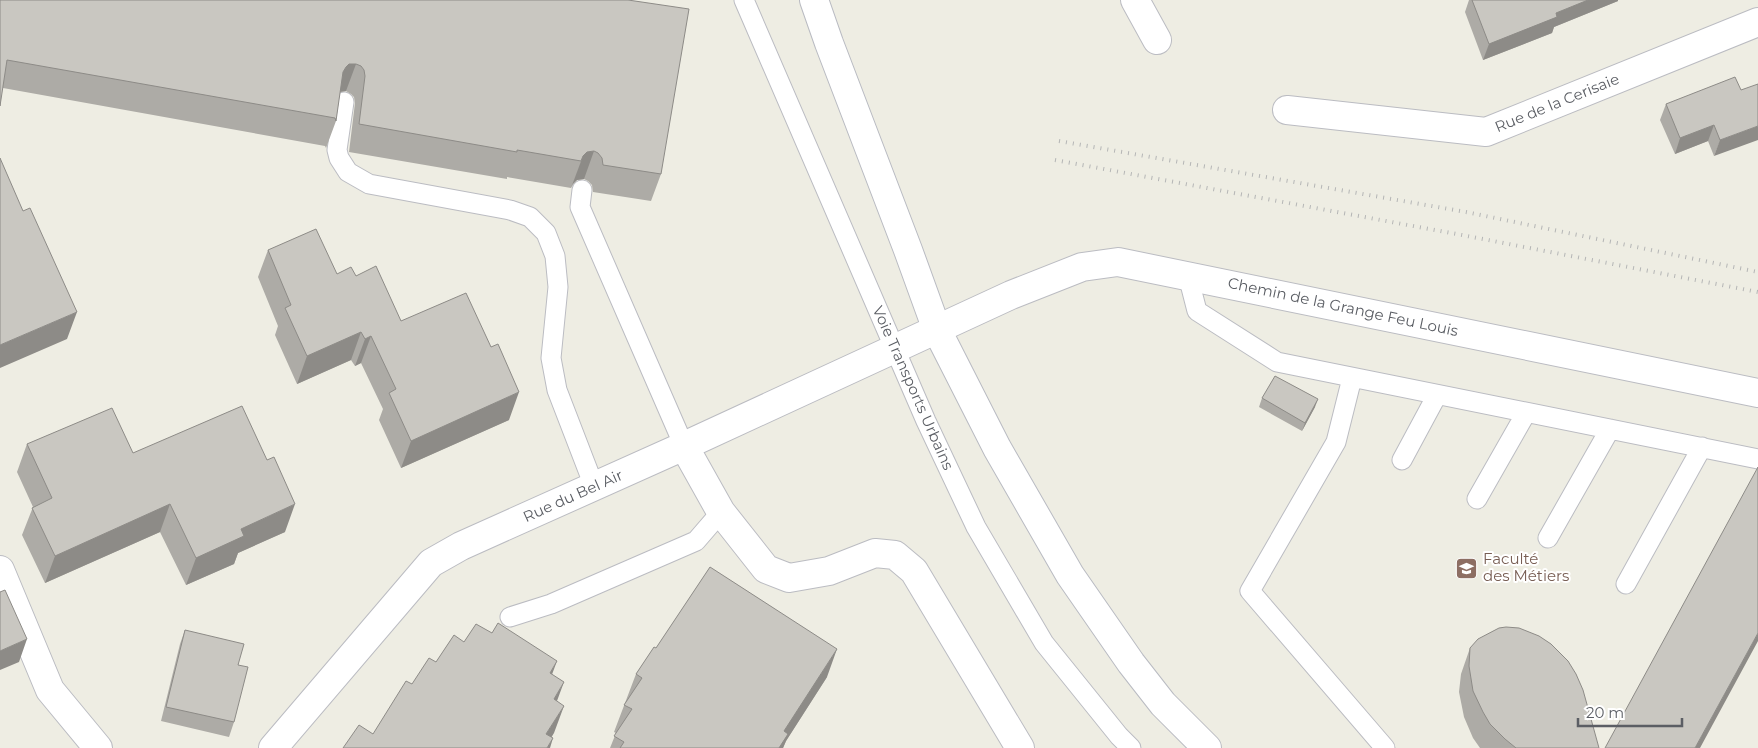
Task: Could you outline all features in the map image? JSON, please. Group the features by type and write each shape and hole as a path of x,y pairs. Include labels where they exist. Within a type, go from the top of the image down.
{"street":[{"path":"814,0 937,330 997,448 1070,575 1130,663 1163,704 1207,748"},
{"path":"1135,0 1157,40"},
{"name":"Rue de la Cerisaie","path":"1287,110 1486,132 1758,22"},
{"name":"Chemin de la Grange Feu Louis","path":"937,330 1011,295 1082,267 1118,262 1758,393"},
{"name":"Rue du Bel Air","path":"273,748 431,563 461,546 937,330"},
{"path":"684,446 721,512 766,569 788,578 829,571 875,553 895,555 914,571 1019,748"},
{"path":"0,570 50,690 98,748"}],"lane":[{"name":"Voie Transports Urbains","path":"744,0 926,421 976,527 1044,643 1119,736 1131,748"},
{"path":"344,102 337,150 339,158 348,172 369,184 510,210 530,217 546,233 555,256 558,287 551,358 557,390 594,486"},
{"path":"582,190 580,207 684,446"},
{"path":"1188,276 1197,311 1277,362 1758,459"},
{"path":"1352,378 1336,442 1250,591 1385,748"},
{"path":"1402,460 1437,394"},
{"path":"1477,499 1526,413"},
{"path":"1548,538 1610,429"},
{"path":"1626,584 1702,448"},
{"path":"510,617 551,604 696,541 721,512"}],"building":[{"path":"0,0 628,0 689,9 661,174 603,165 602,158 594,151 587,152 581,161 517,150 517,152 359,124 365,76 361,66 356,64 349,64 343,72 336,121 335,118 7,60 0,106"},
{"path":"1472,0 1588,0 1556,13 1557,17 1489,44"},
{"path":"1735,77 1741,90 1758,84 1758,126 1720,140 1714,125 1680,138 1666,104"},
{"path":"0,158 23,211 30,208 77,312 0,345"},
{"path":"316,229 337,274 351,267 356,276 376,266 401,321 466,293 491,347 498,344 519,392 411,441 389,393 396,389 371,336 365,339 361,332 307,356 285,308 291,305 268,250"},
{"path":"1275,376 1318,399 1305,423 1262,398"},
{"path":"242,406 267,460 274,457 295,504 241,529 244,536 196,558 170,504 55,556 32,508 52,498 27,444 112,408 133,453"},
{"path":"1758,467 1758,633 1695,748 1605,748"},
{"path":"710,567 837,649 784,731 788,734 779,748 620,748 624,742 614,736 632,709 624,705 642,678 636,674 654,647 656,648"},
{"path":"5,590 27,639 0,651 0,592"},
{"path":"498,623 557,661 550,673 564,682 554,699 564,706 546,734 553,738 547,748 343,748 359,725 373,734 406,681 412,684 429,658 436,662 454,635 464,642 476,624 492,633"},
{"path":"1499,628 1519,628 1539,636 1551,644 1568,661 1583,690 1599,748 1516,748 1490,724 1473,691 1469,666 1470,648 1478,639"},
{"path":"185,630 244,644 238,665 248,667 234,722 166,707"}],"railway":[{"path":"1059,141 1466,212 1758,272"},
{"path":"1055,160 1758,292"}],"place":[{"name":"Faculté des Métiers","path":"1467,568"}]}
